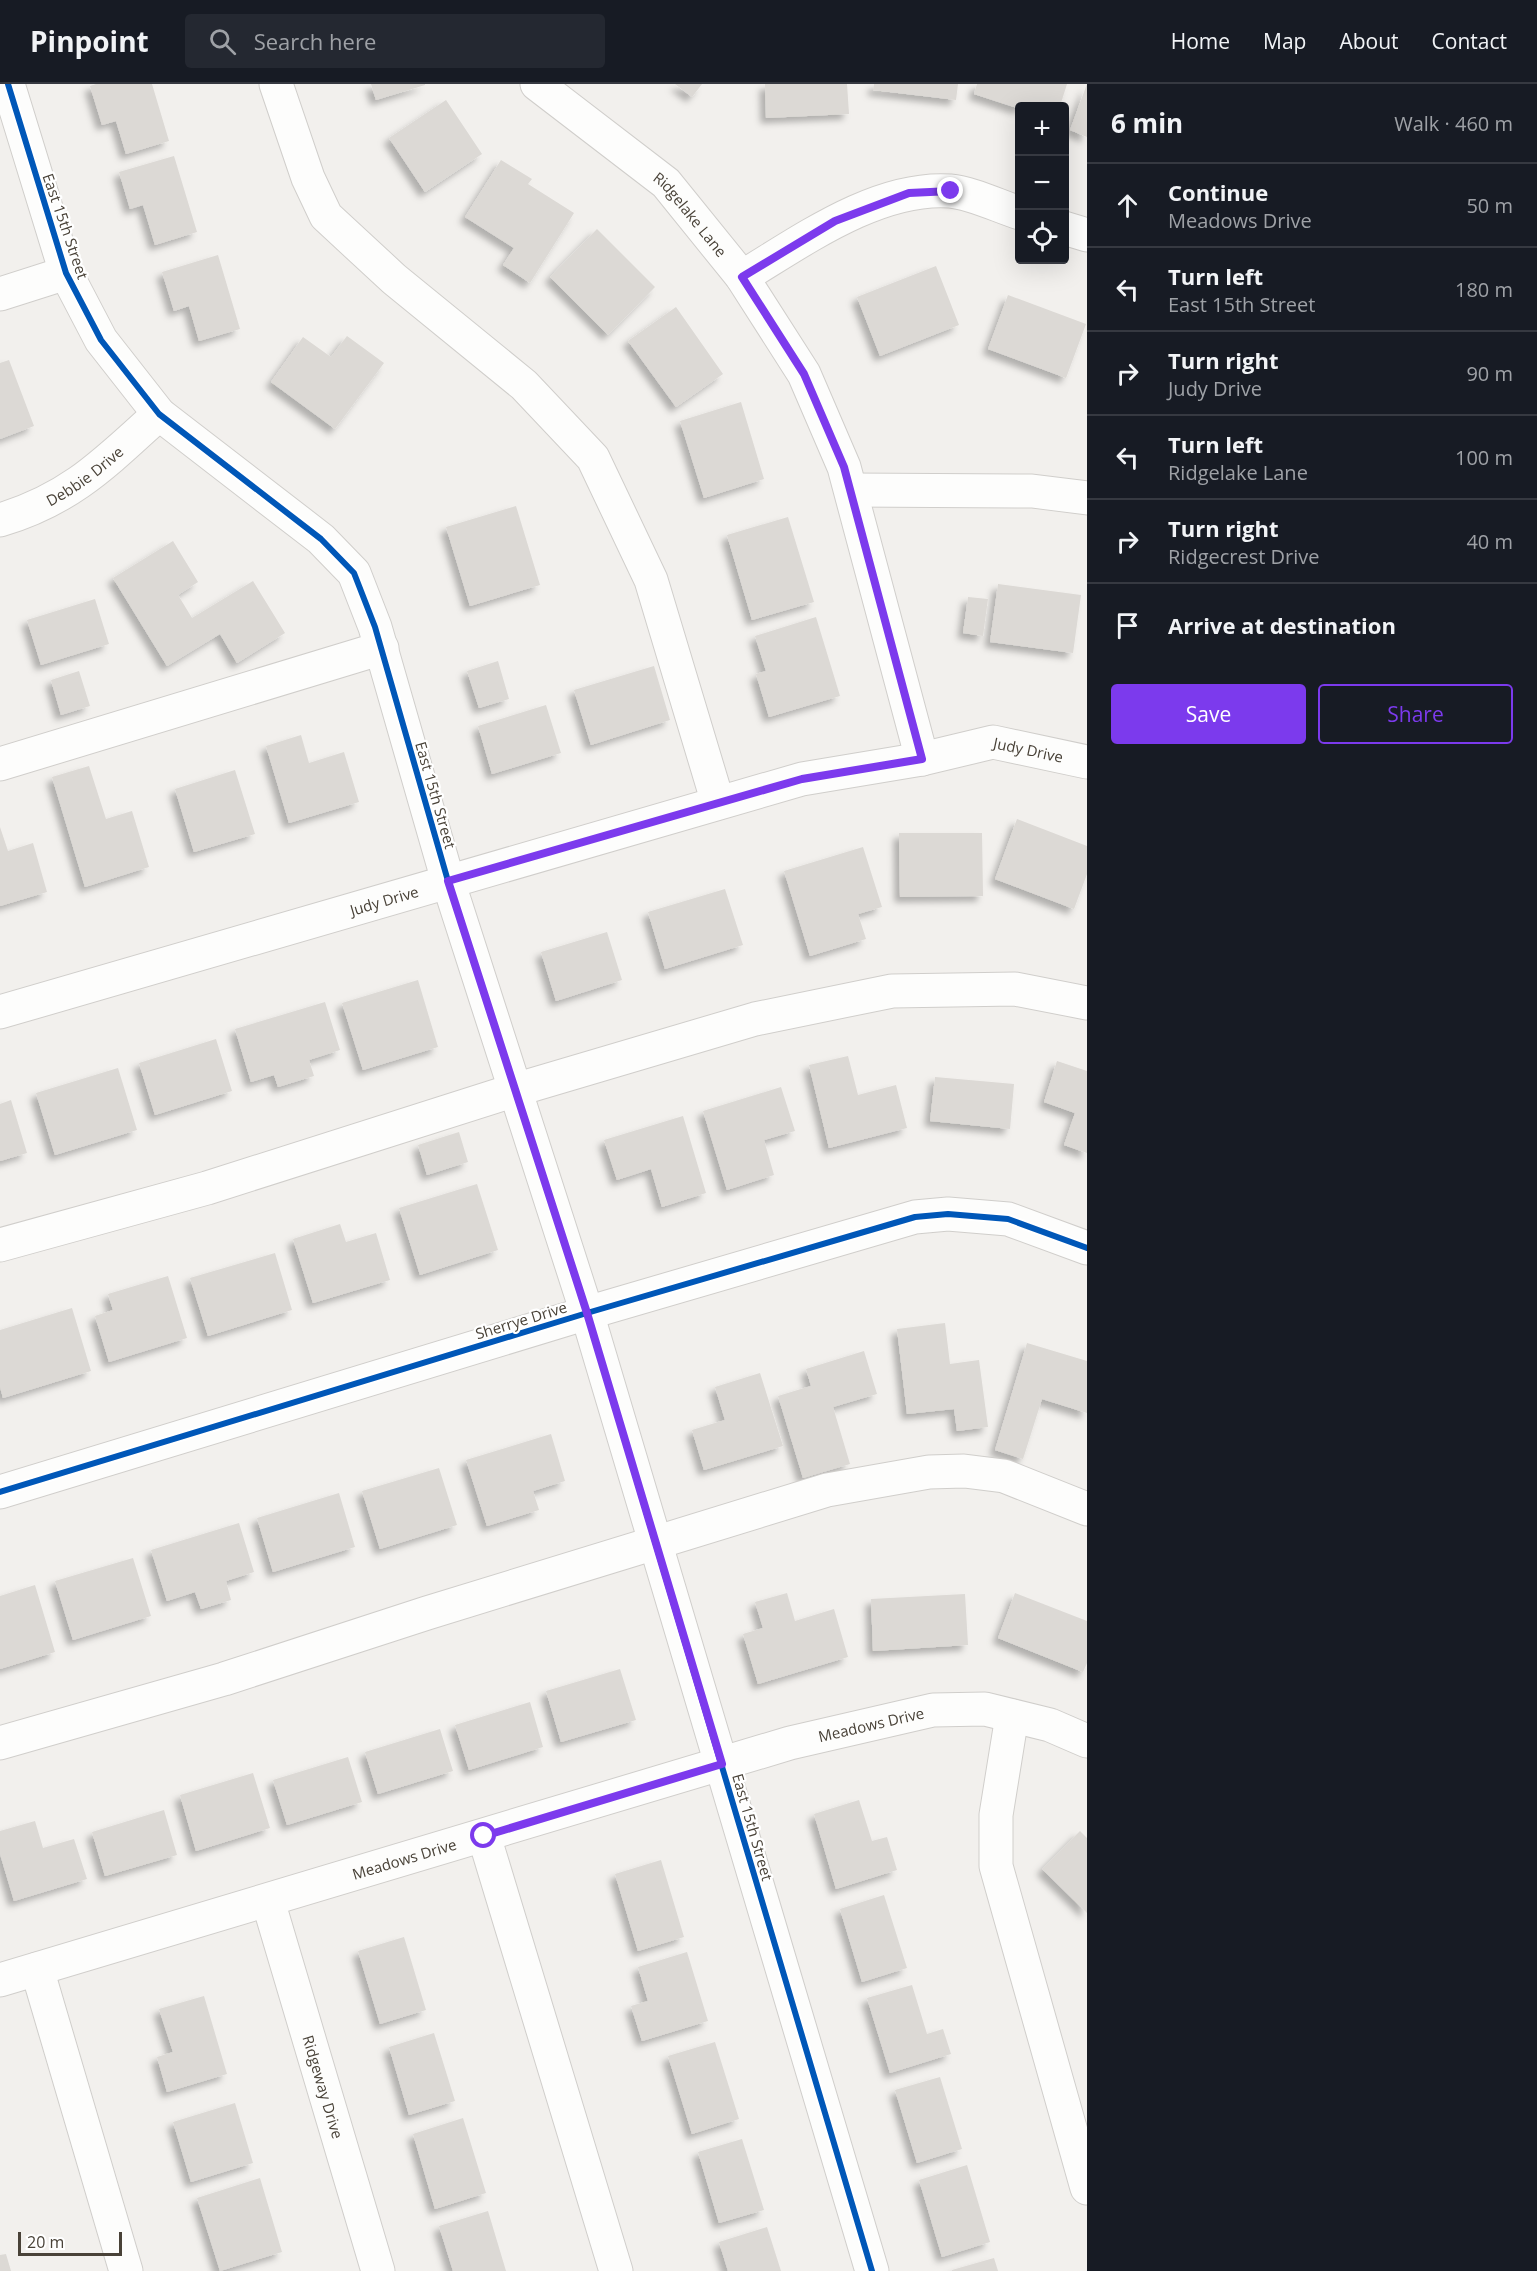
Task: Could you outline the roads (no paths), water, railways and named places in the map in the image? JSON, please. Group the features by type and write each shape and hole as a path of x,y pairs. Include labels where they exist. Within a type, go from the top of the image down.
{"street":[{"name":"East 15th Street","path":"8,84 66,273 101,340 159,414 321,539 354,573 382,648 448,881 587,1313 872,2271"},
{"path":"276,84 308,178 326,216 394,279 524,385 593,458 651,580 718,803"},
{"name":"Ridgelake Lane","path":"537,84 666,183 742,277 804,374 844,467 922,759"},
{"path":"742,277 835,221 909,193 951,191 1015,211"},
{"path":"1069,229 1087,235"},
{"path":"0,294 66,273"},
{"name":"Debbie Drive","path":"0,520 33,510 86,480 159,414"},
{"path":"851,490 1032,491 1087,498"},
{"path":"0,764 382,648"},
{"name":"Judy Drive","path":"0,1012 802,779 922,759 993,742 1087,762"},
{"path":"0,1245 207,1188 515,1090 755,1019 892,991 1015,989 1087,1003"},
{"name":"Sherrye Drive","path":"0,1492 587,1313 915,1217 948,1214 1008,1219 1087,1248"},
{"path":"0,1743 224,1679 427,1613 655,1545 827,1490 929,1472 964,1471 1004,1476 1087,1509"},
{"name":"Meadows Drive","path":"0,1980 790,1743 933,1710 985,1709 1050,1725 1087,1741"},
{"path":"1012,1716 996,1815 996,1866 1087,2188"},
{"path":"484,1836 616,2271"},
{"name":"Ridgeway Drive","path":"268,1901 378,2271"},
{"path":"37,1969 126,2271"}]}
